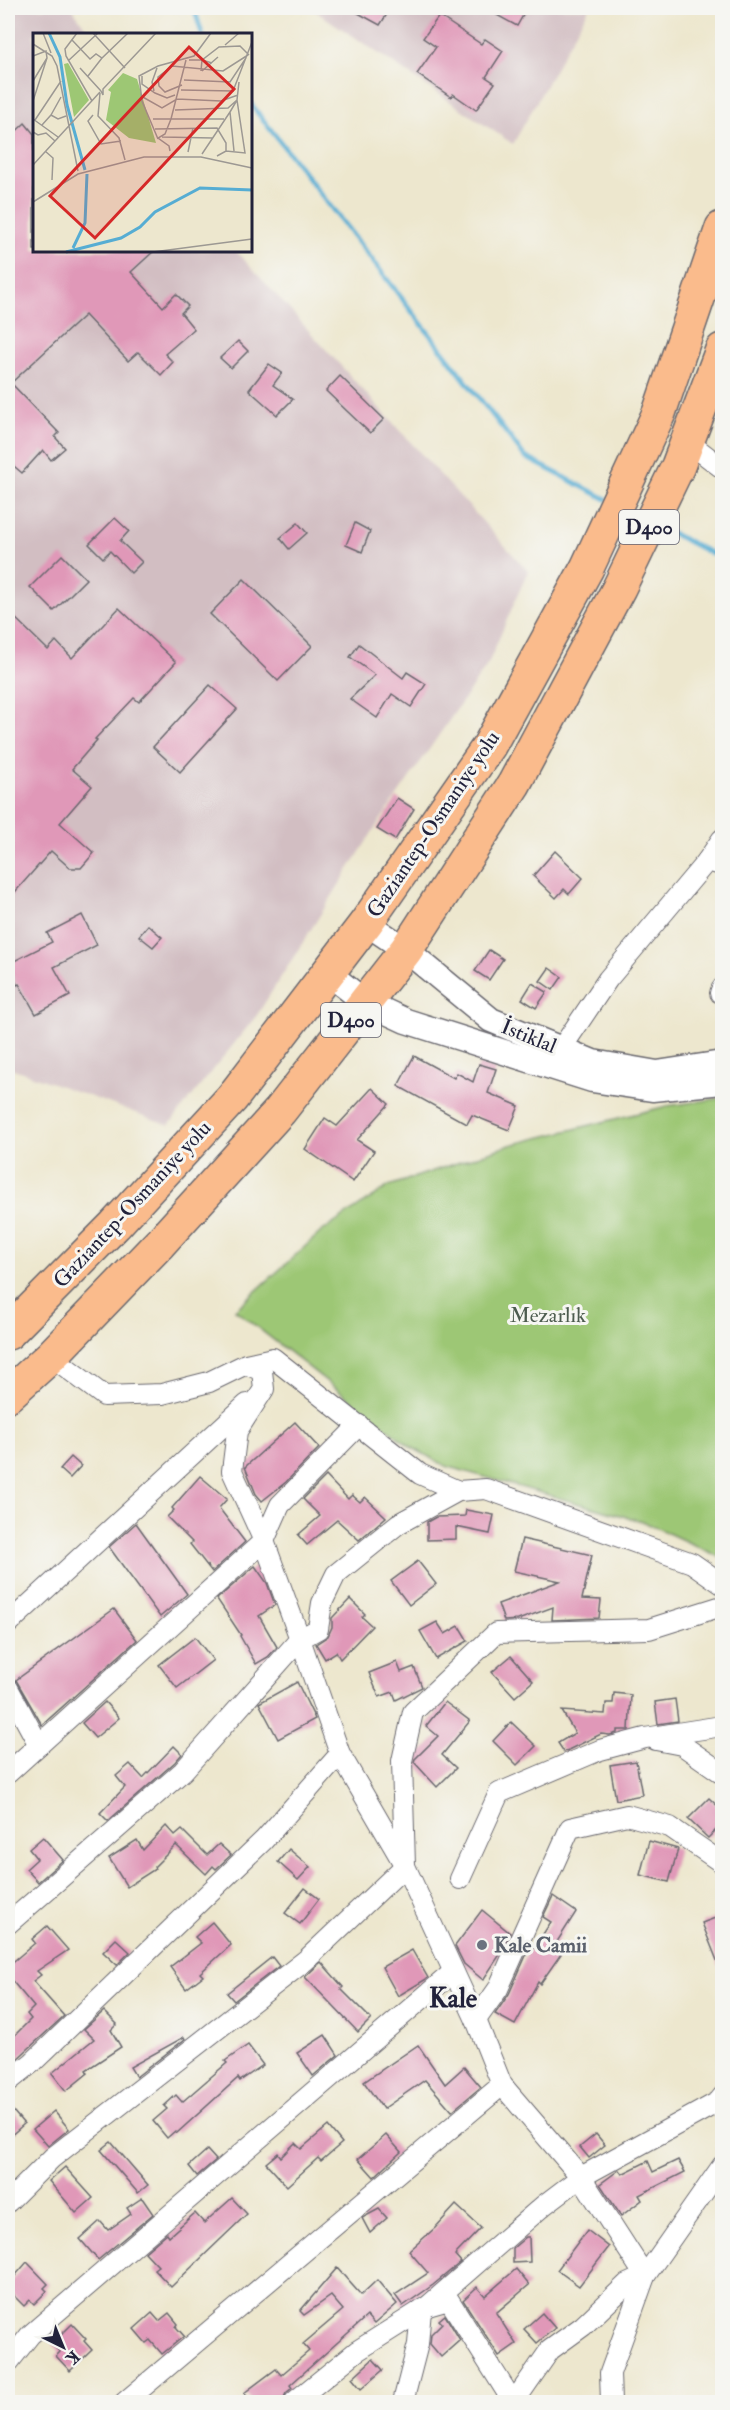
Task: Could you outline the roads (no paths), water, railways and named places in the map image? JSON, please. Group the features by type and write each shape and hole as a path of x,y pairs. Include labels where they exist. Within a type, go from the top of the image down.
{"highway":[{"name":"Gaziantep-Osmaniye yolu","path":"8,1333 115,1226 232,1098 366,923 489,746 587,568 659,413 723,228"},
{"name":"Gaziantep-Osmaniye yolu","path":"8,1395 51,1356 160,1243 280,1112 406,950 514,784 619,588 683,454 723,350"}],"street":[{"path":"683,454 723,468"},
{"path":"561,1049 608,979 715,863 723,839"},
{"name":"İstiklal","path":"366,923 406,950 491,1020 593,1062 657,1073 723,1063"},
{"path":"328,973 365,1002 406,1021 592,1080 652,1089 723,1082"},
{"path":"51,1356 104,1396 162,1394 209,1382 246,1364 273,1358 420,1474 458,1491"},
{"path":"246,1364 262,1371 264,1389 237,1431 232,1471 264,1540 340,1754 405,1866 476,2020 502,2085 581,2177 645,2276"},
{"path":"8,1624 264,1389"},
{"path":"8,1773 264,1540 280,1505 359,1425"},
{"path":"8,1923 183,1770 300,1638 318,1629 322,1603 336,1574 398,1524 458,1491 486,1489 692,1563 723,1584"},
{"path":"8,2202 52,2158 306,1960 405,1866 402,1761 413,1712 496,1633 649,1629 723,1606"},
{"path":"8,1688 39,1745"},
{"path":"460,1879 499,1793 600,1750 645,1738 723,1726"},
{"path":"645,1738 681,1745 723,1773"},
{"path":"8,2082 33,2062 264,1840 340,1754"},
{"path":"476,2020 498,1989 570,1828 627,1815 670,1827 723,1863"},
{"path":"8,2363 30,2336 453,1972"},
{"path":"124,2403 502,2085"},
{"path":"294,2403 357,2351 424,2308 544,2205 581,2177 718,2102 723,2097"},
{"path":"611,2403 610,2373 645,2276 723,2166"},
{"path":"424,2308 448,2300 513,2403 550,2350 583,2326 627,2284 645,2276"},
{"path":"403,2403 418,2344 424,2308"}],"waterway":[{"path":"194,8 202,33"},
{"path":"252,106 525,457 606,499"},
{"path":"660,527 722,559"}],"place":[{"name":"Kale Camii","path":"482,1945"}],"district":[{"name":"Kale","path":"453,1998"}],"park label":[{"name":"Mezarlık","path":"548,1315"}]}
